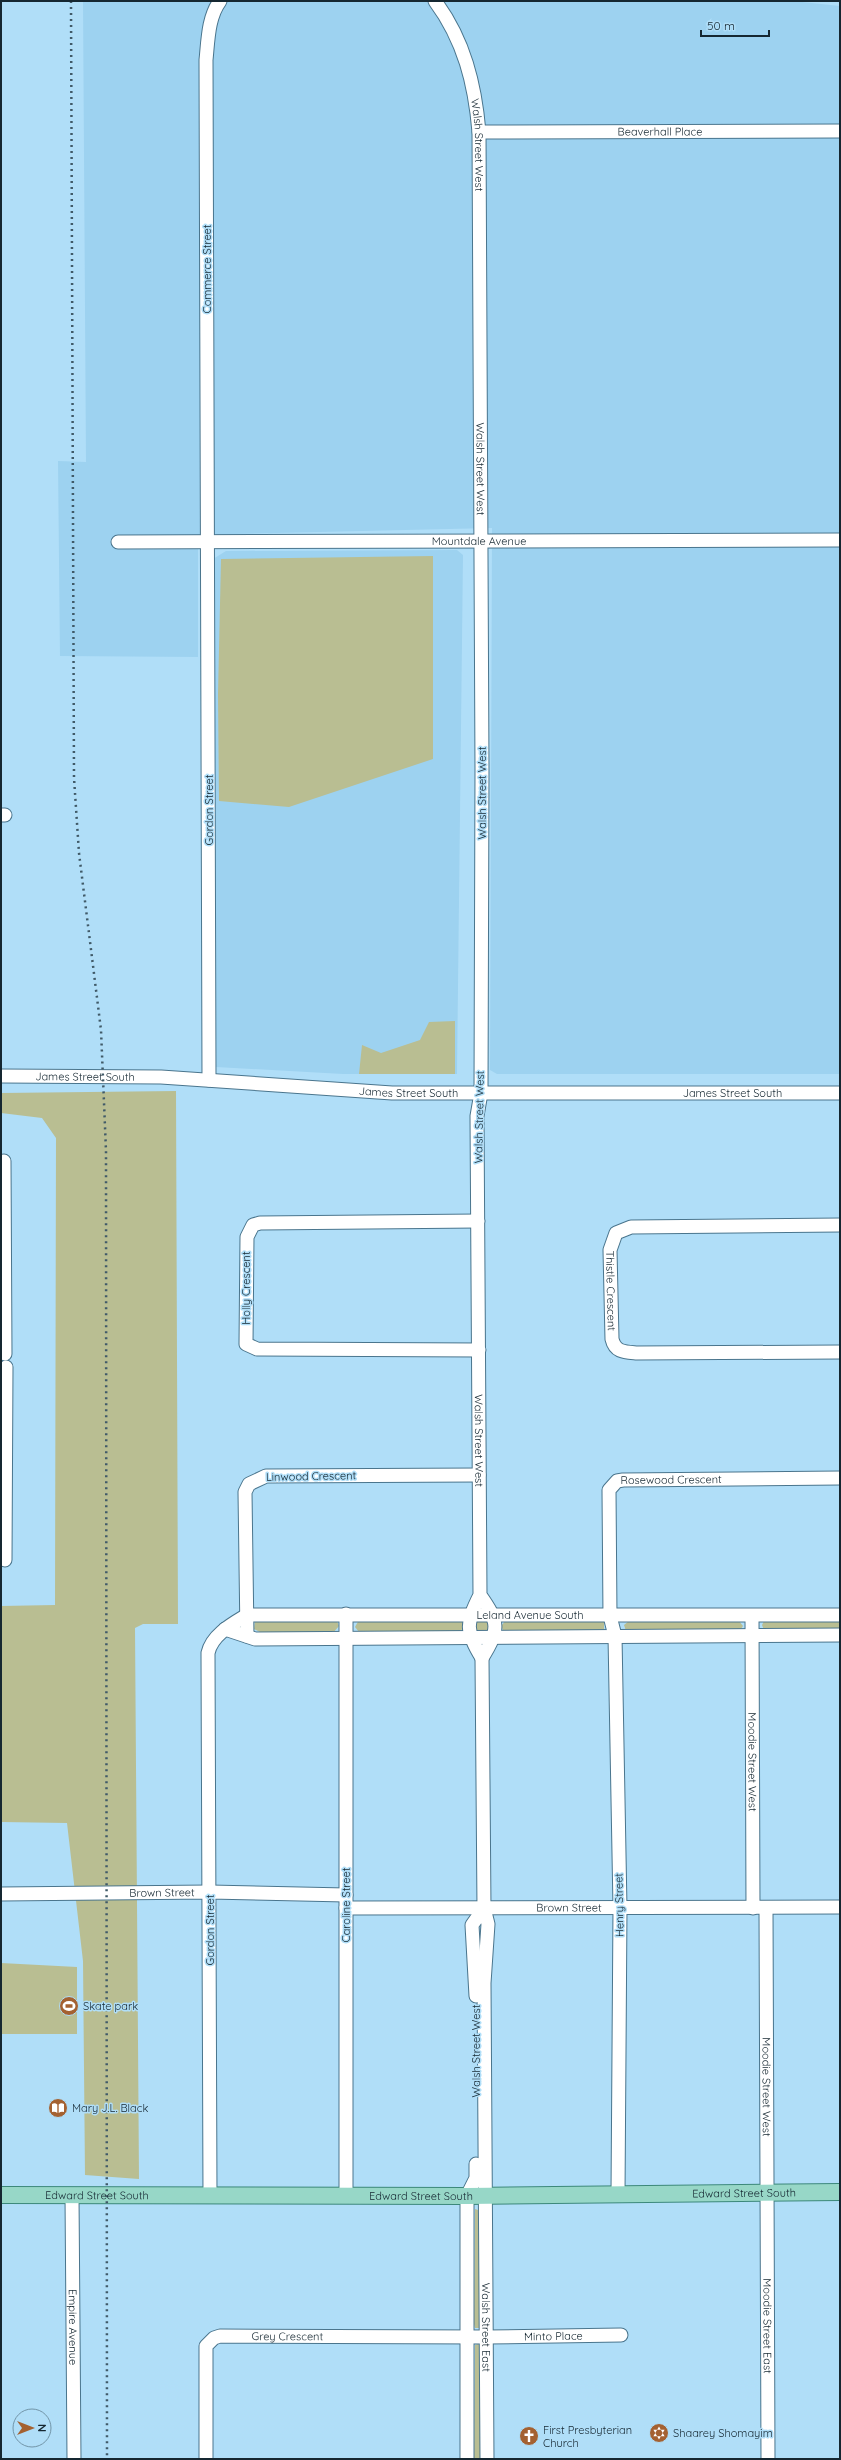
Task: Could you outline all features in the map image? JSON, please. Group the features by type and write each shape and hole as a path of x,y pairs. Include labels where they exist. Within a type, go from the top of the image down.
{"main road":[{"name":"Edward Street South","path":"1,2195 484,2196 840,2192"}],"street":[{"name":"Commerce Street","path":"209,540 206,60 209,30 216,6 220,1"},
{"name":"Walsh Street West","path":"435,1 461,44 472,76 480,132 482,540 480,1093 477,1116 480,1595 470,1615 470,1638"},
{"name":"Beaverhall Place","path":"480,132 840,131"},
{"name":"Mountdale Avenue","path":"118,542 209,540 840,540"},
{"name":"Gordon Street","path":"209,540 209,1080"},
{"name":"James Street South","path":"1,1076 104,1076 209,1080 348,1091 480,1093 840,1093"},
{"path":"4,1161 3,1265 6,1361 3,1458 5,1560"},
{"name":"Holly Crescent","path":"478,1221 260,1223 253,1225 247,1237 246,1344 257,1349 479,1350"},
{"name":"Thistle Crescent","path":"840,1226 631,1227 616,1233 610,1250 612,1339 614,1347 619,1351 840,1352"},
{"name":"Linwood Crescent","path":"247,1636 245,1492 249,1484 257,1478 266,1476 479,1475"},
{"name":"Rosewood Crescent","path":"610,1616 609,1490 616,1482 623,1480 840,1478"},
{"path":"470,1638 482,1658 494,1638 494,1615 480,1595"},
{"name":"Caroline Street","path":"346,1614 346,2195"},
{"path":"225,1629 247,1615"},
{"name":"Leland Avenue South","path":"247,1615 840,1615"},
{"name":"Henry Street","path":"610,1616 615,1636 620,1908 618,2195"},
{"name":"Moodie Street West","path":"752,1616 767,2193"},
{"name":"Gordon Street","path":"210,2195 208,1666 209,1647 225,1629"},
{"name":"Leland Avenue South","path":"225,1629 255,1639 840,1636"},
{"name":"Walsh Street West","path":"482,1658 484,1908 488,1924 484,1983 484,2196"},
{"name":"Brown Street","path":"1,1894 210,1892 346,1895"},
{"name":"Brown Street","path":"346,1908 840,1907"},
{"name":"Walsh Street West","path":"467,2196 476,2178 476,1982 472,1925 484,1908"},
{"name":"Moodie Street East","path":"767,2193 768,2459"},
{"name":"Empire Avenue","path":"72,2195 74,2459"},
{"name":"Walsh Street East","path":"467,2196 467,2459"},
{"name":"Walsh Street East","path":"484,2196 486,2210 486,2459"},
{"name":"Minto Place","path":"486,2337 621,2335"},
{"name":"Grey Crescent","path":"206,2459 205,2352 206,2346 214,2338 220,2336 486,2337"}],"shaded area":[{"path":"83,1 793,1 840,6 840,1074 497,1074 490,1070 492,528 194,535 194,546 198,546 198,657 60,656 58,461 86,462"},
{"path":"457,550 463,555 457,1074 343,1074 216,1067 214,1063 213,559 226,551"}],"green space":[{"path":"433,556 433,759 289,807 219,801 218,694 221,559"},
{"path":"455,1021 455,1074 359,1074 362,1045 381,1053 420,1040 429,1022"},
{"path":"176,1091 178,1624 143,1624 135,1628 139,2179 85,2175 83,1961 67,1823 1,1822 1,1606 55,1605 56,1138 42,1118 1,1113 1,1093"},
{"path":"489,1619 489,1632 479,1634 475,1630 476,1620"},
{"path":"359,1620 462,1621 464,1627 459,1633 359,1632 355,1627"},
{"path":"506,1620 600,1621 604,1622 604,1630 504,1632 501,1626"},
{"path":"840,1620 840,1630 764,1630 762,1625 764,1621"},
{"path":"255,1621 337,1621 339,1626 333,1633 260,1632 254,1629"},
{"path":"629,1621 739,1621 743,1626 741,1629 626,1631 624,1625"},
{"path":"1,1963 77,1967 77,2034 1,2034"},
{"path":"475,2209 481,2211 479,2328 475,2328 474,2324"},
{"path":"475,2345 480,2345 481,2459 474,2459"}],"railway":[{"path":"71,1 74,778 79,853 101,1030 106,1151 107,2459"}],"place":[{"name":"Skate park","path":"69,2006"},
{"name":"Mary J.L. Black","path":"58,2108"},
{"name":"Shaarey Shomayim","path":"659,2433"},
{"name":"First Presbyterian Church","path":"529,2436"}]}
